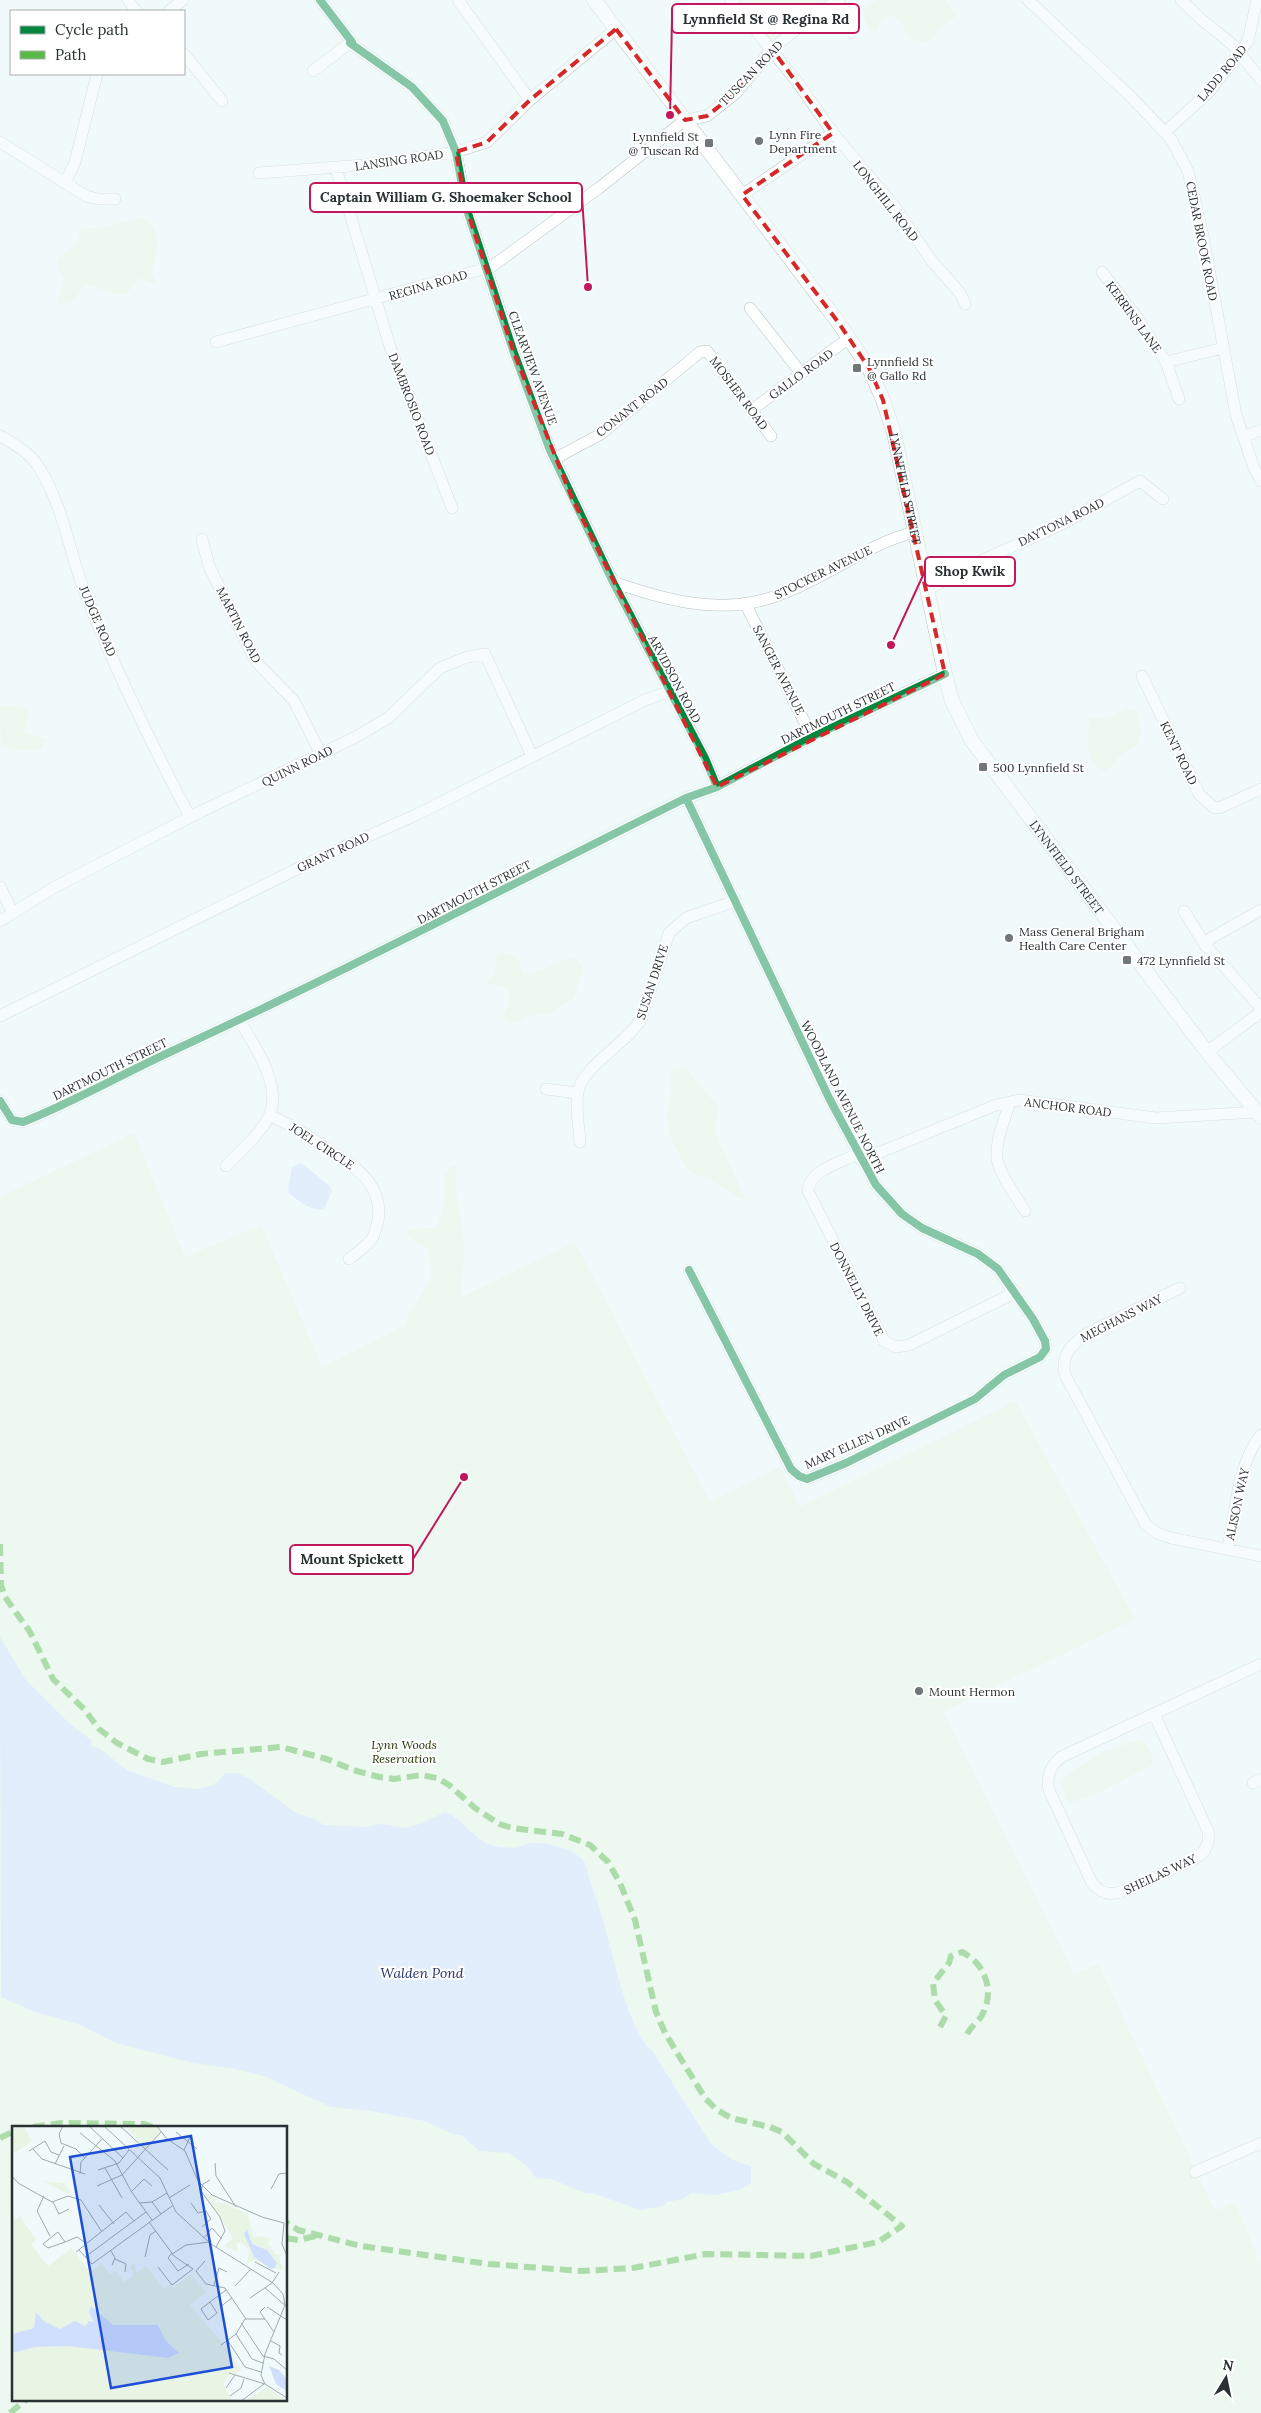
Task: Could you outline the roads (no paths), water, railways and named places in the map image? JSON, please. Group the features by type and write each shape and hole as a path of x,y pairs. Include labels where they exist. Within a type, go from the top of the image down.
{"main road":[{"name":"LYNNFIELD STREET","path":"594,0 849,338 869,368 883,400 894,433 944,674 952,701 972,741 1207,1052 1259,1114"}],"street":[{"path":"170,10 183,0"},
{"path":"313,71 352,42 320,0"},
{"path":"458,0 530,100"},
{"name":"LONGHILL ROAD","path":"731,0 772,49 833,133 895,207 931,260 960,293 964,304"},
{"name":"TUSCAN ROAD","path":"685,120 707,116 736,92 772,49 813,16 839,0"},
{"name":"CEDAR BROOK ROAD","path":"1028,0 1132,98 1165,132 1171,139 1188,171 1202,231 1236,415 1254,468 1261,481"},
{"path":"1181,0 1239,53 1261,80"},
{"name":"LADD ROAD","path":"1165,132 1209,92 1248,42 1257,0"},
{"name":"LANSING ROAD","path":"259,173 336,168 456,152 487,142 530,100 616,29"},
{"name":"CLEARVIEW AVENUE","path":"350,43 412,87 443,120 456,152 466,207 514,353 554,459 613,582"},
{"path":"185,55 222,101"},
{"path":"65,183 75,162 97,75"},
{"name":"REGINA ROAD","path":"216,342 487,268 523,245 685,120"},
{"path":"742,195 833,133"},
{"path":"0,142 90,197 115,199"},
{"name":"DAMBROSIO ROAD","path":"336,168 392,353 452,508"},
{"name":"KERRINS LANE","path":"1102,272 1136,316 1166,362 1179,399"},
{"path":"750,308 801,373"},
{"name":"GALLO ROAD","path":"753,409 849,338"},
{"path":"1166,362 1223,348"},
{"name":"CONANT ROAD","path":"554,459 601,434 700,352 707,351"},
{"name":"MOSHER ROAD","path":"707,351 753,409 771,436"},
{"path":"1243,436 1261,430"},
{"name":"JUDGE ROAD","path":"0,436 30,456 50,487 60,510 84,589 100,628 156,753 190,817"},
{"name":"DAYTONA ROAD","path":"927,590 974,564 1062,524 1140,481 1163,499"},
{"name":"STOCKER AVENUE","path":"613,582 661,598 708,605 745,603 770,598 814,579 881,544 915,531"},
{"name":"MARTIN ROAD","path":"202,539 209,566 252,654 259,665 294,701 321,754"},
{"name":"ARVIDSON ROAD","path":"613,582 668,692 704,758 717,787"},
{"name":"SANGER AVENUE","path":"745,603 812,737"},
{"name":"QUINN ROAD","path":"0,920 53,888 190,817 321,754 388,718 440,668 467,657 485,654 532,756"},
{"name":"DARTMOUTH STREET","path":"0,1101 12,1120 23,1122 45,1114 462,912 686,798 717,787 812,737 944,674"},
{"name":"KENT ROAD","path":"1142,676 1199,794 1209,803 1219,808 1261,788"},
{"name":"GRANT ROAD","path":"0,1016 317,859 418,814 645,700 668,692"},
{"name":"WOODLAND AVENUE NORTH","path":"686,798 859,1157 883,1196 902,1214 922,1228 962,1245 989,1262 1016,1292 1044,1339 1046,1349"},
{"path":"0,887 13,912"},
{"name":"SUSAN DRIVE","path":"578,1093 586,1075 633,1031 641,1019 669,933 686,918 735,901"},
{"path":"1205,944 1211,938 1261,910"},
{"path":"1184,911 1205,944 1261,1008"},
{"path":"1207,1052 1261,1012"},
{"path":"226,1166 269,1116 273,1095 271,1083 256,1047 239,1020"},
{"path":"546,1089 578,1093 580,1142"},
{"name":"ANCHOR ROAD","path":"859,1157 996,1105 1010,1102 1030,1100 1156,1118 1259,1114"},
{"path":"1010,1102 998,1146 997,1159 1001,1171 1025,1211"},
{"name":"JOEL CIRCLE","path":"269,1116 292,1126 352,1164 367,1178 376,1193 379,1210 374,1236 349,1260"},
{"name":"DONNELLY DRIVE","path":"859,1157 815,1175 810,1182 808,1191 884,1341 896,1346 909,1345 1016,1292"},
{"name":"MARY ELLEN DRIVE","path":"689,1270 791,1469 804,1478 813,1478 966,1404 981,1396 1009,1372 1040,1357 1046,1349"},
{"name":"MEGHANS WAY","path":"1180,1288 1086,1334 1074,1343 1067,1353 1064,1369 1067,1381 1146,1525 1157,1533 1170,1538 1228,1548"},
{"name":"ALISON WAY","path":"1228,1548 1246,1462 1252,1447 1261,1435"},
{"path":"1228,1548 1261,1556"},
{"name":"SHEILAS WAY","path":"1154,1714 1208,1831 1208,1842 1205,1851 1196,1858 1124,1891 1113,1894 1105,1893 1092,1883 1049,1790 1049,1774 1053,1764 1061,1757 1261,1664"},
{"path":"1195,2172 1261,2143"}],"water":[{"path":"301,1163 330,1186 332,1191 324,1209 311,1208 289,1193 292,1167"},
{"name":"Walden Pond","path":"0,1637 25,1679 70,1724 91,1740 91,1746 99,1748 127,1770 174,1787 198,1789 213,1785 226,1773 237,1773 250,1779 294,1812 314,1819 324,1825 367,1827 379,1824 406,1828 423,1823 445,1812 452,1815 488,1844 513,1848 529,1843 544,1843 577,1855 586,1865 621,1986 635,2026 711,2144 733,2160 751,2166 751,2183 740,2190 714,2195 692,2193 682,2199 667,2202 663,2206 640,2210 596,2194 585,2193 552,2179 536,2178 527,2166 509,2153 480,2151 461,2135 455,2135 425,2121 371,2111 331,2107 264,2076 231,2068 193,2063 116,2043 78,2024 35,2012 1,1997"}],"place":[{"name":"Lynnfield St @ Regina Rd","path":"670,115"},
{"name":"Lynn Fire Department","path":"759,141"},
{"name":"Lynnfield St @ Tuscan Rd","path":"709,143"},
{"name":"Captain William G. Shoemaker School","path":"588,287"},
{"name":"Lynnfield St @ Gallo Rd","path":"857,368"},
{"name":"Shop Kwik","path":"891,645"},
{"name":"500 Lynnfield St","path":"983,767"},
{"name":"Mass General Brigham Health Care Center","path":"1009,938"},
{"name":"472 Lynnfield St","path":"1127,960"},
{"name":"Mount Spickett","path":"464,1477"},
{"name":"Mount Hermon","path":"919,1691"}],"park label":[{"name":"Lynn Woods Reservation","path":"404,1751"}]}
